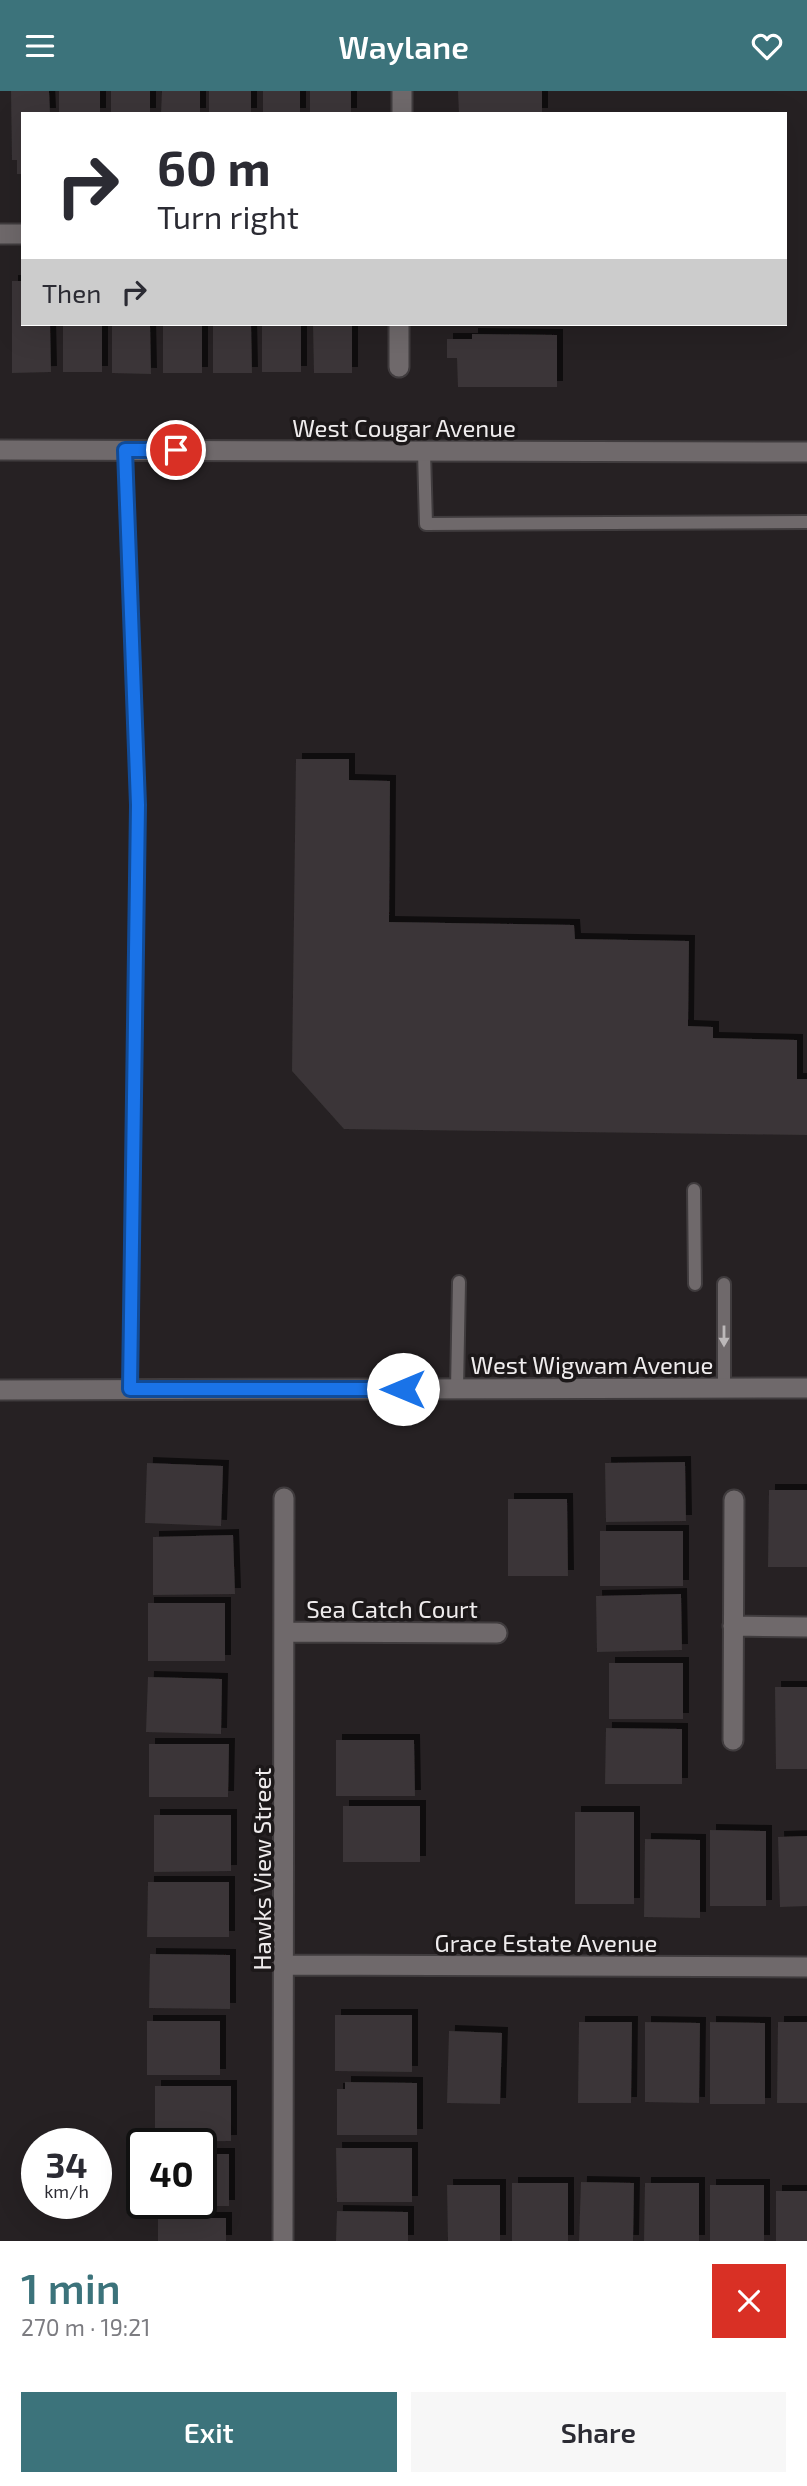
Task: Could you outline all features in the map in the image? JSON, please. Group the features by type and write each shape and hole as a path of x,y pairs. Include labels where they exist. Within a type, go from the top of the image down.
{"street":[{"path":"402,91 402,112"},
{"path":"0,234 21,235"},
{"path":"399,326 399,366"},
{"name":"West Cougar Avenue","path":"0,450 807,452"},
{"name":"West Wigwam Avenue","path":"0,1390 807,1388"},
{"name":"Hawks View Street","path":"283,2241 284,1498"},
{"path":"733,1740 734,1500"},
{"path":"733,1626 807,1626"},
{"name":"Sea Catch Court","path":"285,1632 498,1633"},
{"name":"Grace Estate Avenue","path":"285,1965 807,1967"}],"lane":[{"path":"125,450 138,805 130,1389"},
{"path":"424,452 426,524 807,523"},
{"path":"694,1190 695,1285"},
{"path":"457,1388 459,1282"},
{"path":"724,1285 724,1388"}],"building":[{"path":"11,91 49,91 50,112 21,112 21,174 17,174 17,160 12,160"},
{"path":"59,91 100,91 100,112 59,112"},
{"path":"111,91 150,91 150,112 111,112"},
{"path":"162,91 200,91 200,112 161,112"},
{"path":"209,91 251,91 251,112 209,112"},
{"path":"263,91 300,91 300,112 263,112"},
{"path":"310,91 351,91 351,112 310,112"},
{"path":"458,91 542,91 542,112 459,112"},
{"path":"12,281 21,281 21,326 50,326 51,372 12,373"},
{"path":"63,326 102,326 102,372 63,372"},
{"path":"112,326 150,326 151,374 112,373"},
{"path":"163,326 202,326 202,373 163,373"},
{"path":"213,326 251,326 252,373 213,373"},
{"path":"262,326 301,326 301,372 262,372"},
{"path":"313,326 352,326 352,373 314,373"},
{"path":"472,334 557,335 557,387 458,387 457,358 447,358 447,339 472,339"},
{"path":"296,759 349,759 349,780 390,781 389,922 574,925 575,939 689,941 688,1026 713,1027 713,1038 797,1040 797,1079 807,1079 807,1135 344,1129 292,1071"},
{"path":"685,1462 686,1521 606,1522 605,1463"},
{"path":"147,1463 223,1466 221,1526 145,1523"},
{"path":"769,1490 807,1490 807,1567 768,1567"},
{"path":"508,1499 567,1499 568,1576 508,1576"},
{"path":"600,1531 683,1531 683,1586 600,1586"},
{"path":"233,1535 235,1594 153,1595 153,1537"},
{"path":"681,1594 682,1650 597,1652 596,1596"},
{"path":"148,1603 225,1603 225,1661 148,1661"},
{"path":"609,1663 683,1663 683,1719 609,1719"},
{"path":"148,1677 222,1679 221,1734 146,1732"},
{"path":"775,1687 807,1687 807,1769 776,1769"},
{"path":"606,1728 682,1729 682,1784 605,1784"},
{"path":"336,1740 414,1740 415,1796 336,1796"},
{"path":"149,1744 229,1744 228,1797 149,1797"},
{"path":"343,1806 420,1806 420,1862 343,1862"},
{"path":"575,1812 634,1812 634,1904 575,1904"},
{"path":"154,1815 231,1815 231,1871 154,1872"},
{"path":"710,1830 766,1831 766,1906 710,1906"},
{"path":"807,1836 807,1906 780,1907 778,1837"},
{"path":"645,1839 700,1840 700,1918 644,1917"},
{"path":"148,1882 229,1882 229,1937 147,1937"},
{"path":"150,1954 230,1955 230,2009 149,2008"},
{"path":"335,2015 412,2015 412,2072 335,2071"},
{"path":"147,2021 220,2021 220,2075 147,2075"},
{"path":"579,2022 632,2022 631,2103 578,2103"},
{"path":"645,2022 700,2023 699,2103 645,2102"},
{"path":"710,2022 765,2023 765,2104 710,2104"},
{"path":"778,2022 807,2022 807,2103 777,2103"},
{"path":"449,2031 502,2033 500,2104 447,2103"},
{"path":"345,2082 417,2083 417,2135 337,2135 337,2089 345,2089"},
{"path":"155,2086 231,2086 231,2141 217,2141 217,2128 155,2128"},
{"path":"336,2148 412,2148 412,2202 337,2202"},
{"path":"217,2154 229,2154 229,2206 217,2206"},
{"path":"581,2182 634,2183 633,2241 579,2241"},
{"path":"512,2183 568,2183 568,2241 512,2241"},
{"path":"645,2183 699,2183 699,2241 644,2241"},
{"path":"447,2185 500,2185 500,2241 448,2241"},
{"path":"710,2185 764,2185 764,2241 710,2241"},
{"path":"776,2191 807,2191 807,2241 776,2241"},
{"path":"337,2211 408,2212 408,2241 336,2241"},
{"path":"226,2218 226,2241 158,2241 158,2219"}],"route":[{"path":"176,450 125,450 138,805 130,1389 403,1389"}]}
